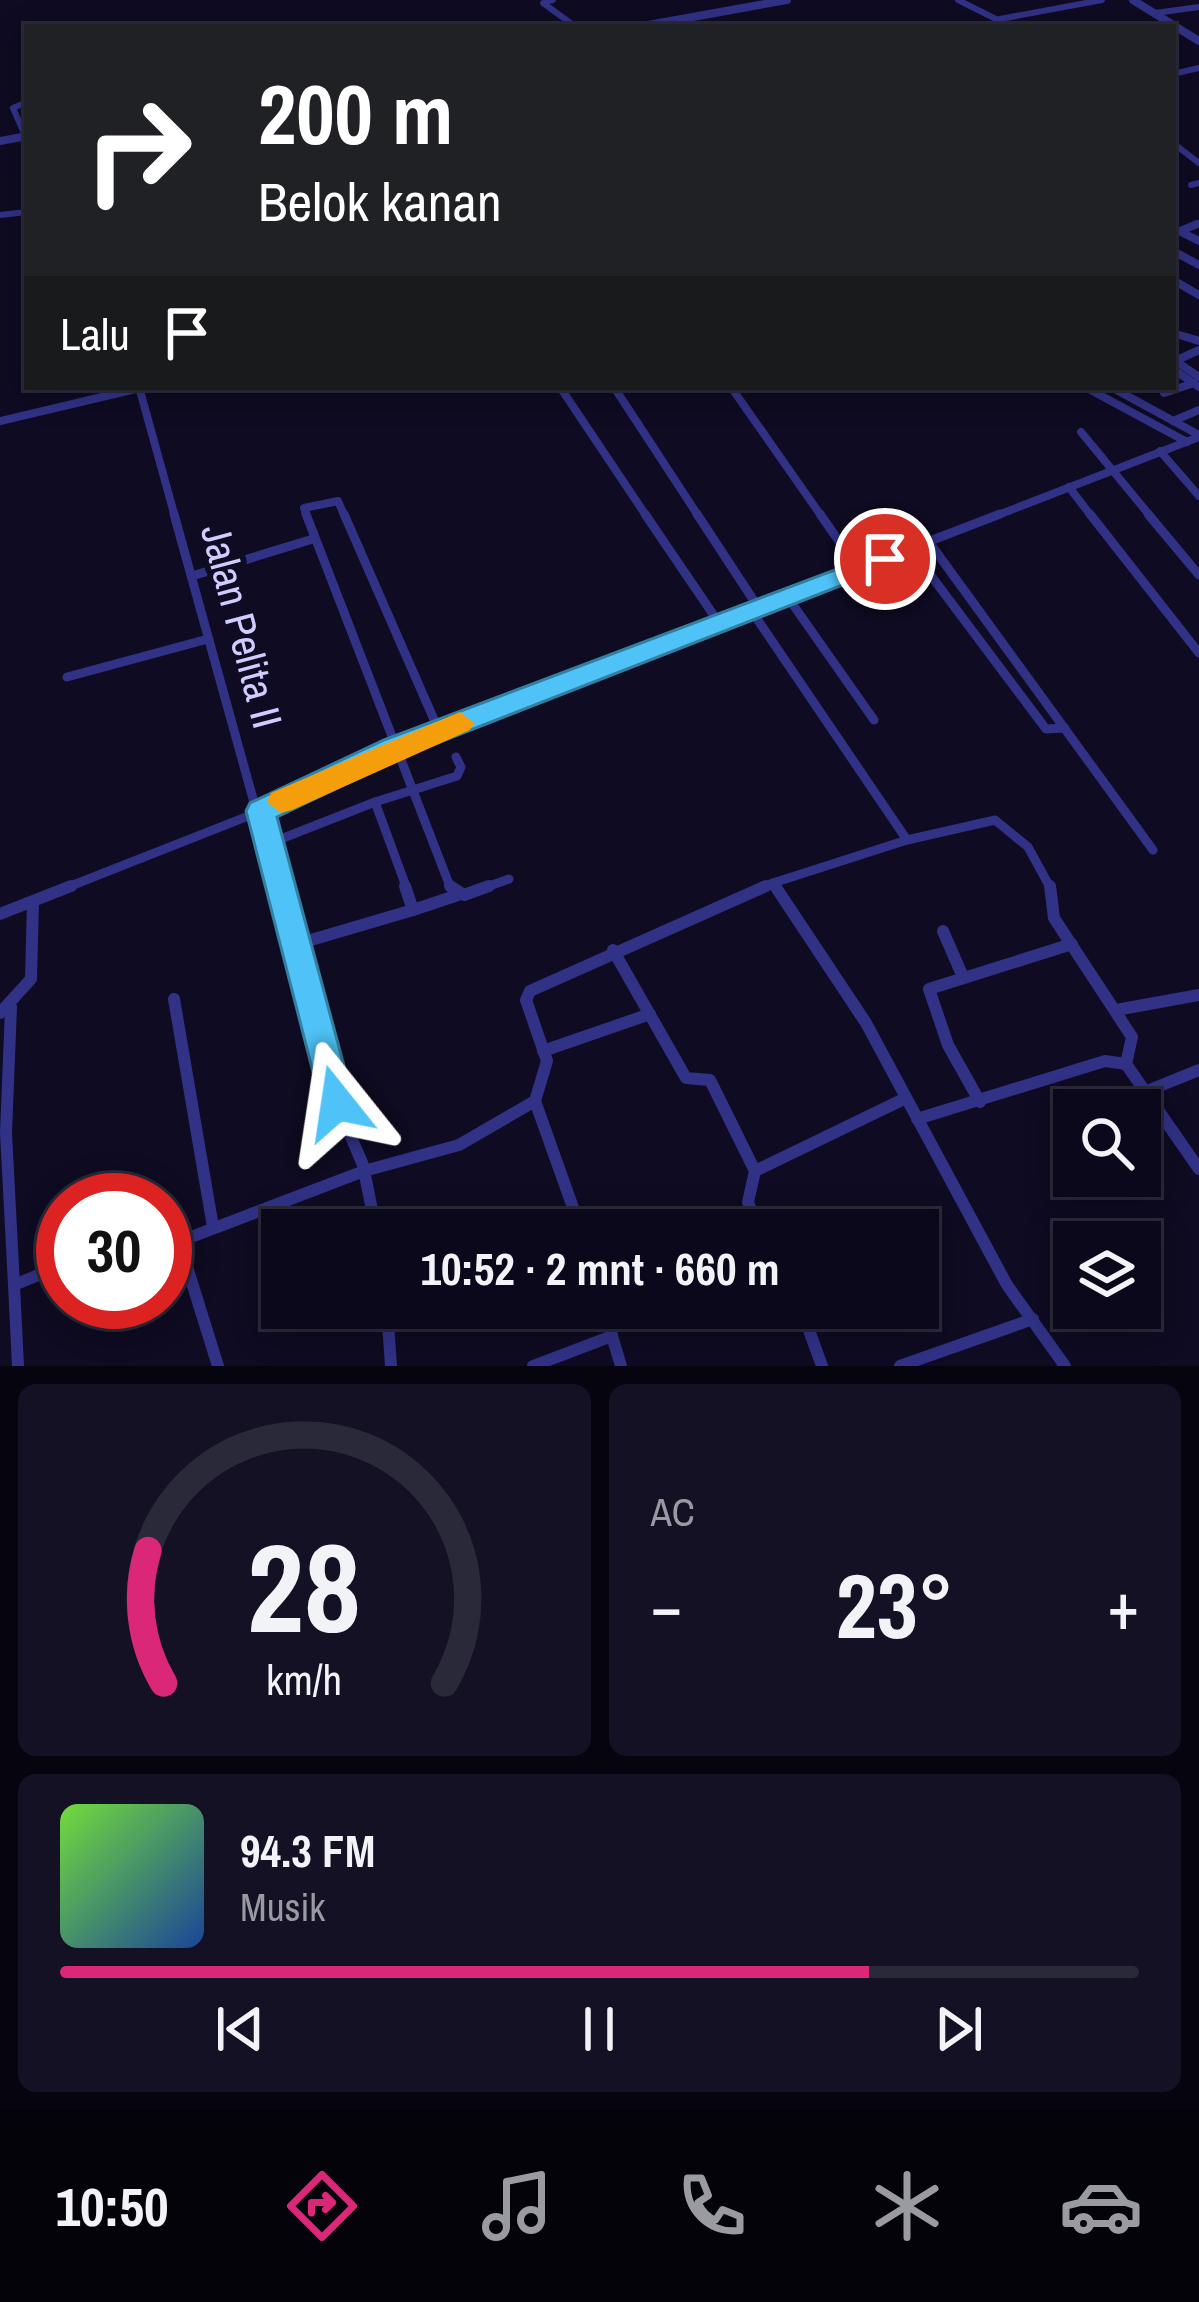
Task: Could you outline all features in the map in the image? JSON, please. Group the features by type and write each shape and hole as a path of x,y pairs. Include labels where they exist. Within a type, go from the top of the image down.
{"street":[{"path":"553,0 542,3 572,24"},
{"path":"654,24 787,0"},
{"path":"958,0 1008,24"},
{"path":"1000,19 1102,0"},
{"path":"1133,0 1169,24"},
{"path":"1155,13 1199,7"},
{"path":"1176,29 1199,41"},
{"path":"24,103 13,108 24,133"},
{"path":"1176,145 1199,163"},
{"path":"1188,155 1199,153"},
{"path":"1177,233 1199,227"},
{"path":"1177,233 1199,241"},
{"path":"0,421 131,390"},
{"name":"Jalan Pelita II","path":"140,390 260,811 337,1103 364,1171 372,1209"},
{"path":"562,390 721,626"},
{"path":"616,390 905,838"},
{"path":"733,390 859,570"},
{"path":"1091,390 1187,442"},
{"path":"1117,390 1199,436"},
{"path":"1164,393 1169,390"},
{"path":"1173,421 1199,410"},
{"path":"1081,432 1199,575"},
{"path":"0,914 260,811 439,730 721,626 1199,436"},
{"path":"1160,451 1199,496"},
{"path":"1069,487 1199,653"},
{"path":"439,730 337,499 303,510 449,886 458,895"},
{"path":"192,576 314,539"},
{"path":"929,542 1153,850"},
{"path":"911,549 1046,729 1065,728"},
{"path":"946,595 967,591"},
{"path":"789,598 874,720"},
{"path":"67,676 208,639"},
{"path":"268,844 457,776 461,767 456,757"},
{"path":"375,802 413,910"},
{"path":"192,1236 364,1171 458,1145 535,1101 545,1078 528,994 613,950 773,883 905,838 995,820 1012,825 1057,902 1054,918 1132,1037 1126,1064"},
{"path":"294,945 508,880"},
{"path":"773,883 866,1023 1007,1285 1065,1366"},
{"path":"18,1366 14,1285 6,1247 3,1106 6,1010 36,973 29,903"},
{"path":"943,931 963,977"},
{"path":"980,1102 948,1045 928,993 963,977 1072,944"},
{"path":"613,950 686,1078 710,1080 755,1172 750,1209"},
{"path":"1116,1010 1199,995"},
{"path":"173,999 213,1228"},
{"path":"543,1051 650,1014"},
{"path":"917,1118 1105,1061 1126,1064 1145,1089"},
{"path":"1152,1089 1199,1070"},
{"path":"755,1172 906,1098"},
{"path":"535,1101 574,1209"},
{"path":"1161,1108 1193,1147 1199,1169"},
{"path":"14,1285 36,1276"},
{"path":"192,1297 218,1366"},
{"path":"901,1366 1033,1319"},
{"path":"389,1329 392,1366"},
{"path":"610,1329 621,1366"},
{"path":"809,1329 822,1366"},
{"path":"532,1366 612,1336"}],"slow traffic":[{"path":"281,802 394,748 460,723"}],"route":[{"path":"337,1103 260,811 394,748 721,626 885,559"}]}
